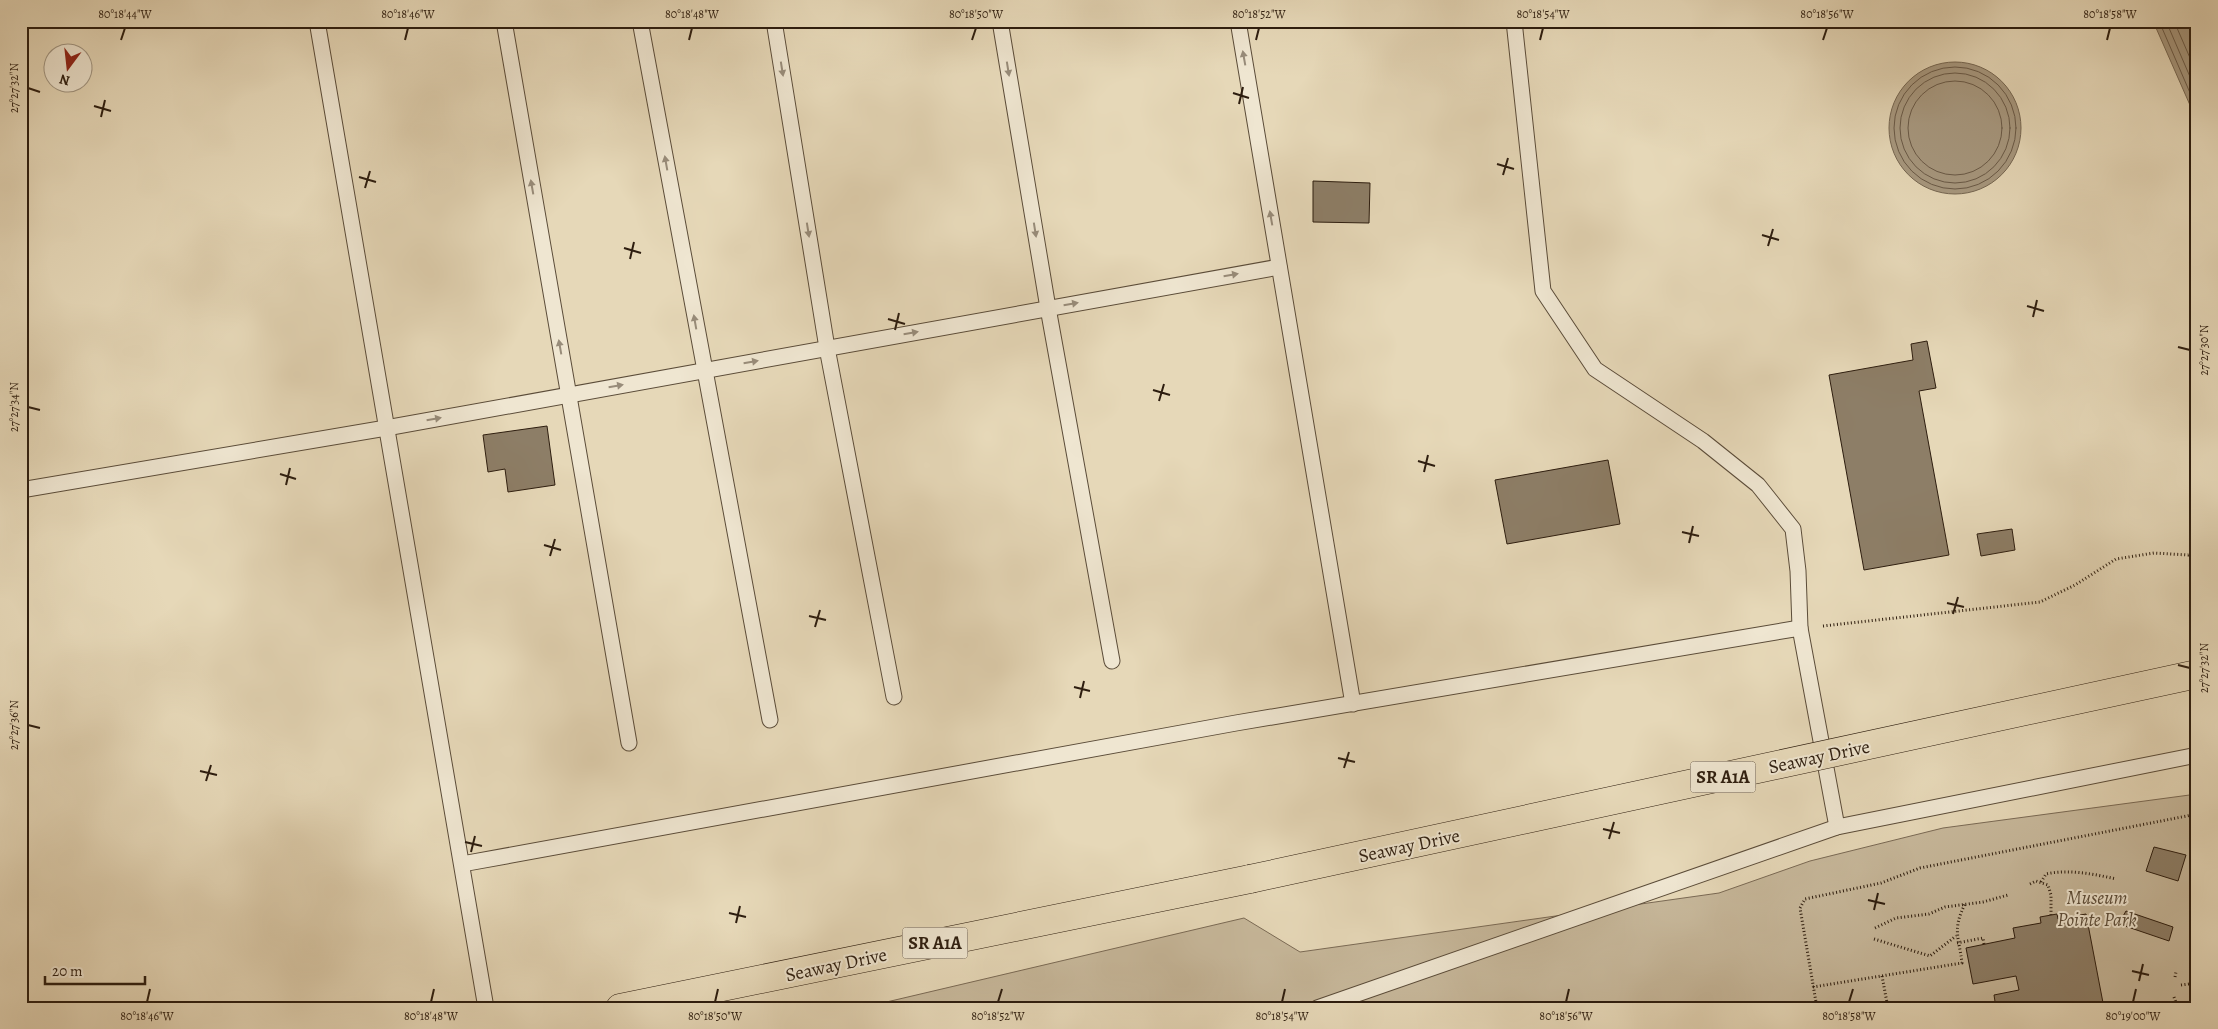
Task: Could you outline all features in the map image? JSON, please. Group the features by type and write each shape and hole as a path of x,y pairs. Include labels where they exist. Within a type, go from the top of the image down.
{"main road":[{"name":"Seaway Drive","path":"620,1008 1250,879 2197,674"}],"lane":[{"path":"316,21 486,1008"},
{"path":"504,21 629,743"},
{"path":"640,21 770,720"},
{"path":"774,21 827,348 894,697"},
{"path":"1000,21 1048,308 1112,661"},
{"path":"1238,21 1352,704"},
{"path":"1514,21 1543,291 1596,369 1703,441 1758,485 1793,529 1798,570 1800,628 1837,827"},
{"path":"21,490 386,428 1279,266"},
{"path":"462,864 1207,728 1800,628"},
{"path":"1317,1008 1837,827 2197,756"}],"path":[{"path":"1800,628 2040,602 2075,585 2116,559 2154,553 2188,555 2197,552"},
{"path":"1817,1008 1800,908 1805,899 1881,883 1920,868 2197,814"},
{"path":"2030,884 2041,882 2046,874 2054,872 2087,874 2116,879"},
{"path":"2041,882 2050,889 2051,915"},
{"path":"1875,928 1896,918 1929,914 1945,907 1983,902 2008,895"},
{"path":"1813,987 1962,963 1956,936 1960,914 1965,904"},
{"path":"1874,939 1930,956 1956,936"},
{"path":"1958,943 1983,938 1984,944"},
{"path":"2175,977 2176,972"},
{"path":"1882,976 1888,1008"},
{"path":"2181,985 2189,984"},
{"path":"2174,997 2178,1008"}],"green space":[{"name":"Museum Pointe Park","path":"2197,794 2197,1008 861,1008 1244,918 1300,952 1719,893 1810,861 1943,828"}],"water":[{"path":"2153,21 2197,21 2197,121"},
{"path":"1955,62 1968,63 1980,67 2002,81 2016,103 2020,115 2020,141 2016,153 2002,175 1980,189 1968,193 1955,194 1942,193 1930,189 1908,175 1894,153 1890,141 1889,128 1890,115 1894,103 1908,81 1930,67 1942,63"}],"building":[{"path":"1313,181 1370,183 1369,223 1313,222"},
{"path":"1927,341 1936,388 1919,391 1949,555 1864,570 1829,375 1913,360 1911,344"},
{"path":"547,426 555,485 508,492 505,469 488,472 483,435"},
{"path":"1608,460 1620,524 1507,544 1495,480"},
{"path":"2012,529 2015,550 1981,556 1977,534"},
{"path":"2154,847 2186,855 2178,881 2146,871"},
{"path":"2126,911 2173,927 2169,941 2122,925 2122,918"},
{"path":"2057,914 2058,919 2086,914 2104,1008 1996,1008 1994,995 2019,990 2016,976 1973,984 1966,948 2015,938 2013,928 2041,923 2040,917"}]}
